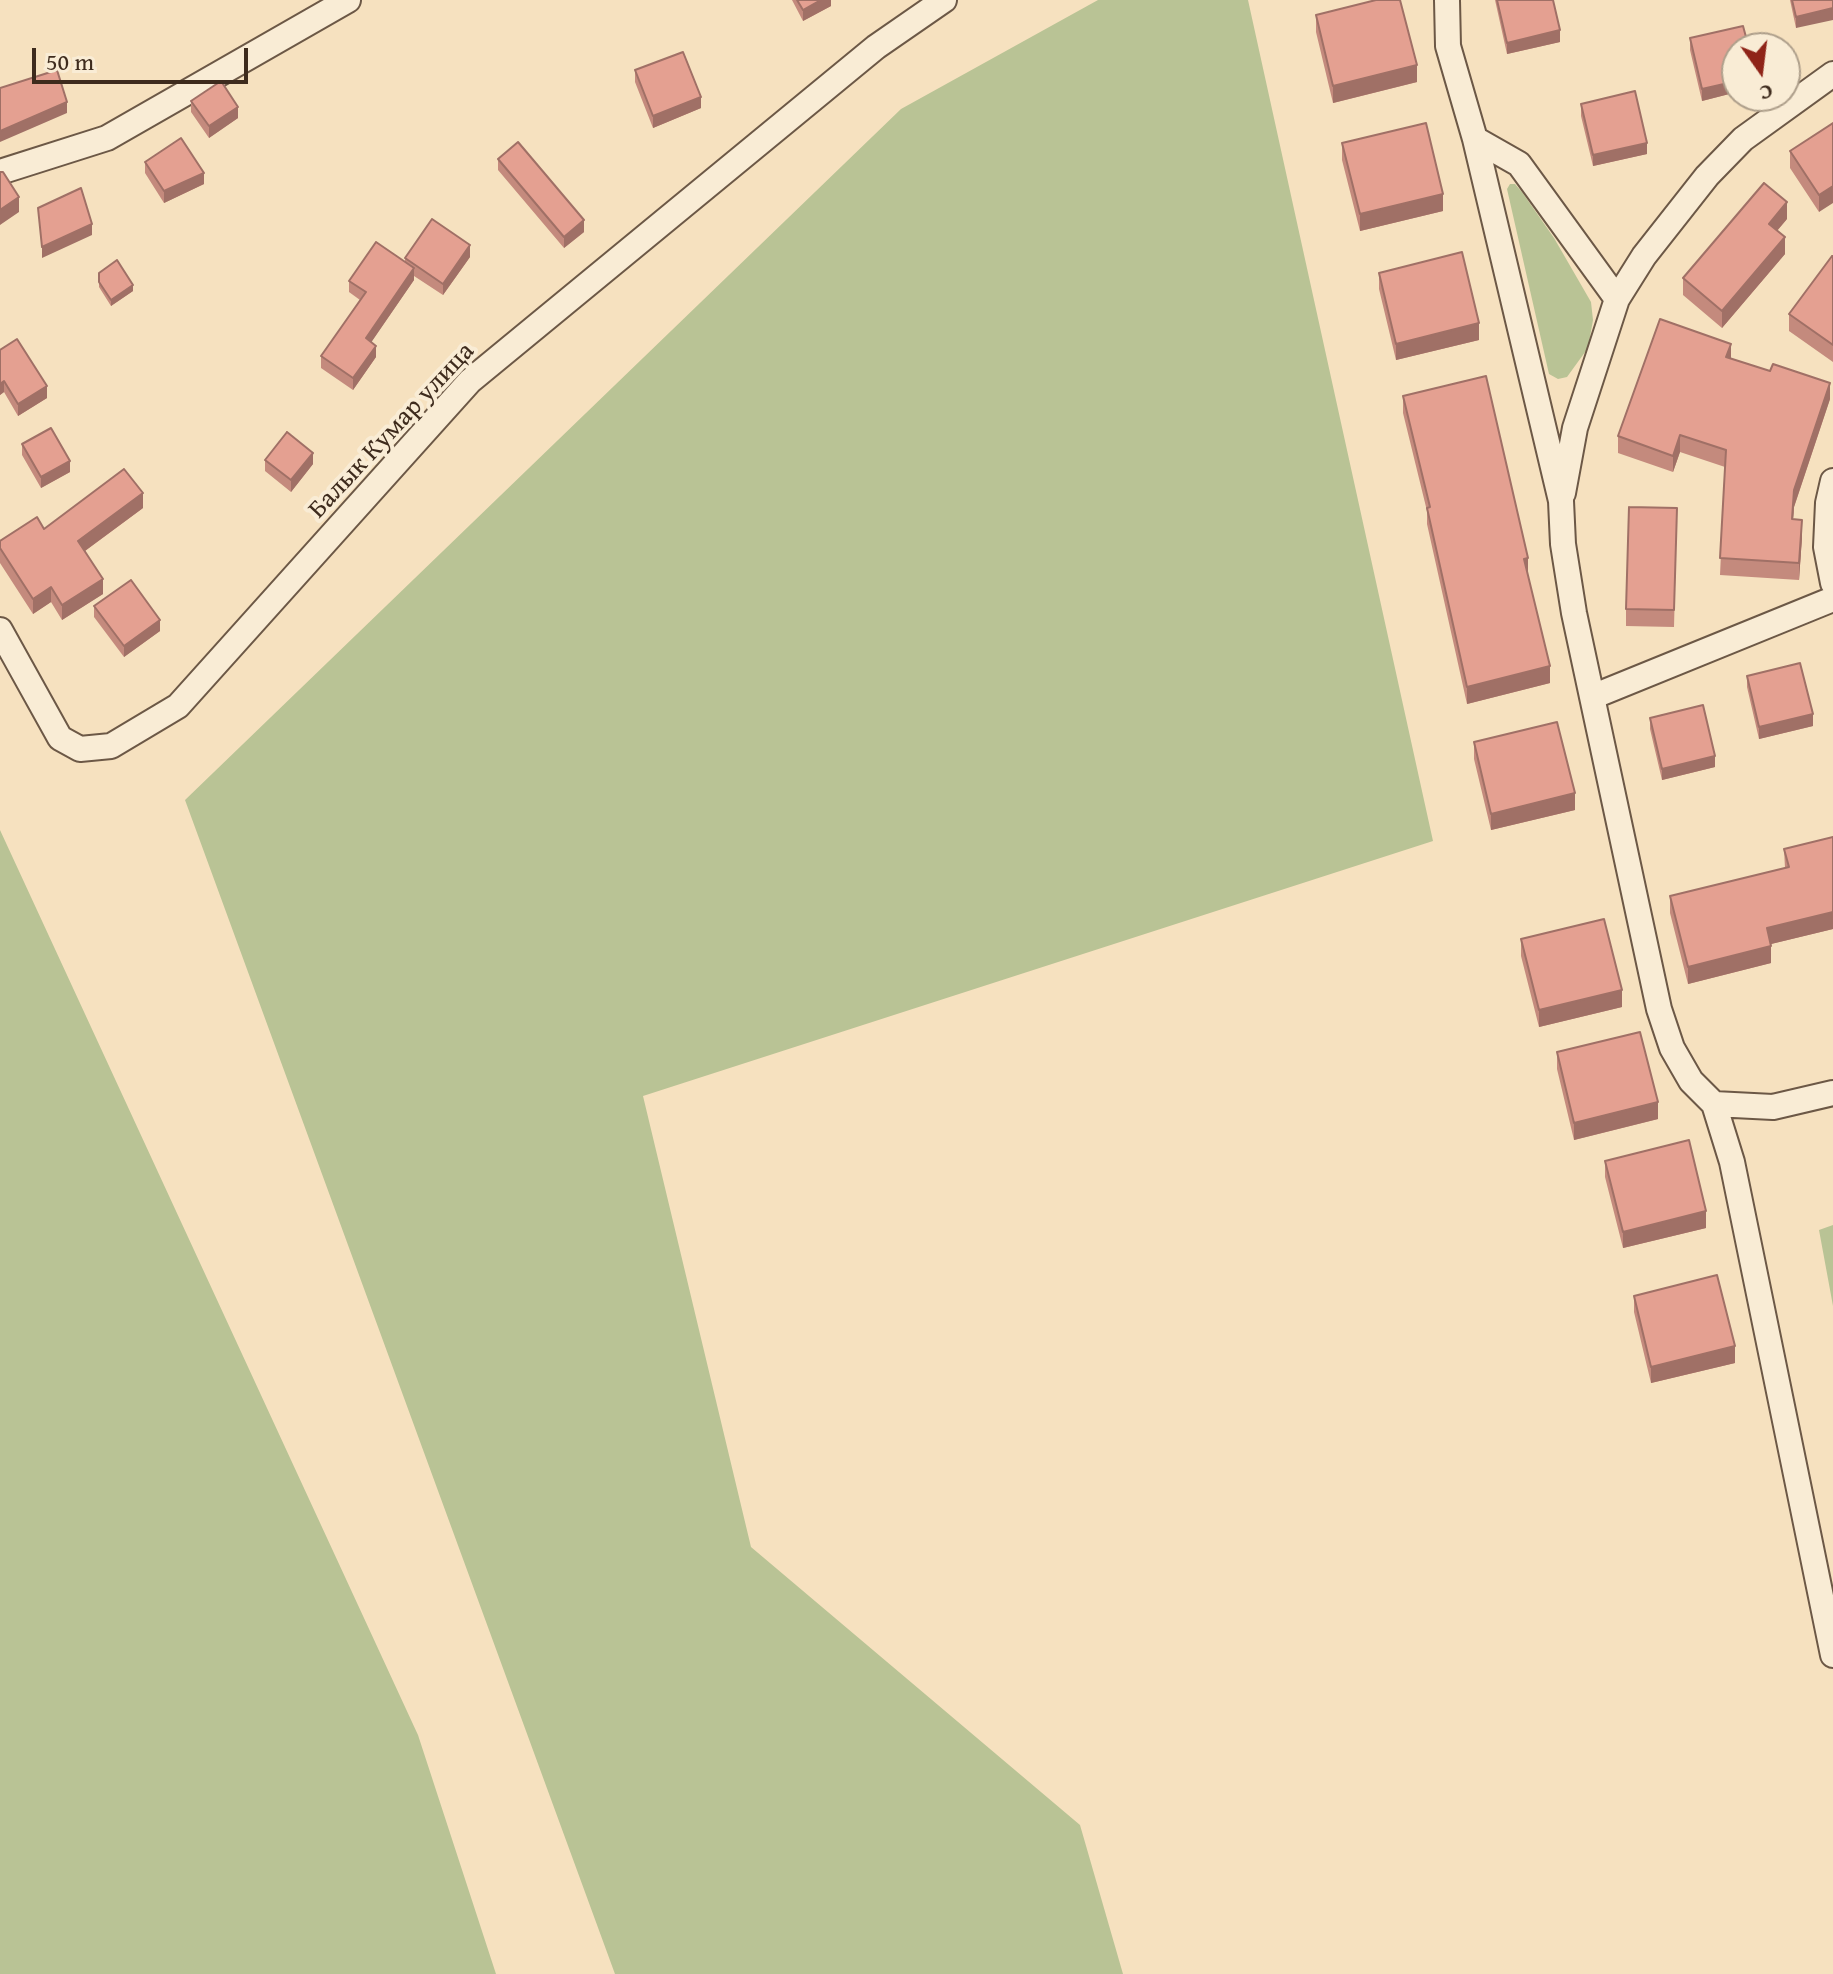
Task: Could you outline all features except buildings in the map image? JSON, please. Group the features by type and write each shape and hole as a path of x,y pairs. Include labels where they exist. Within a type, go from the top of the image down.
{"street":[{"path":"0,172 107,138 348,0"},
{"name":"Балык Кумар улица","path":"0,630 60,738 80,749 111,746 178,706 470,381 876,47 944,0"},
{"path":"1447,0 1448,46 1475,139 1561,501 1563,544 1592,697 1659,1009 1672,1048 1691,1081 1714,1104 1732,1162 1833,1655"},
{"path":"1561,501 1575,428 1617,299 1644,256 1707,176 1743,139 1833,74"},
{"path":"1475,139 1519,164 1617,299"},
{"path":"1833,481 1828,503 1826,547 1833,583"},
{"path":"1592,697 1833,599"},
{"path":"1714,1104 1773,1107 1833,1093"}],"green space":[{"path":"1098,0 1248,0 1433,841 643,1096 751,1547 1080,1825 1123,1974 615,1974 185,800 901,109"},
{"path":"1510,184 1515,184 1522,192 1554,238 1591,302 1593,320 1588,348 1567,377 1558,379 1549,374 1507,189"},
{"path":"0,830 418,1735 496,1974 0,1974"},
{"path":"1833,1225 1833,1306 1819,1230"}]}
